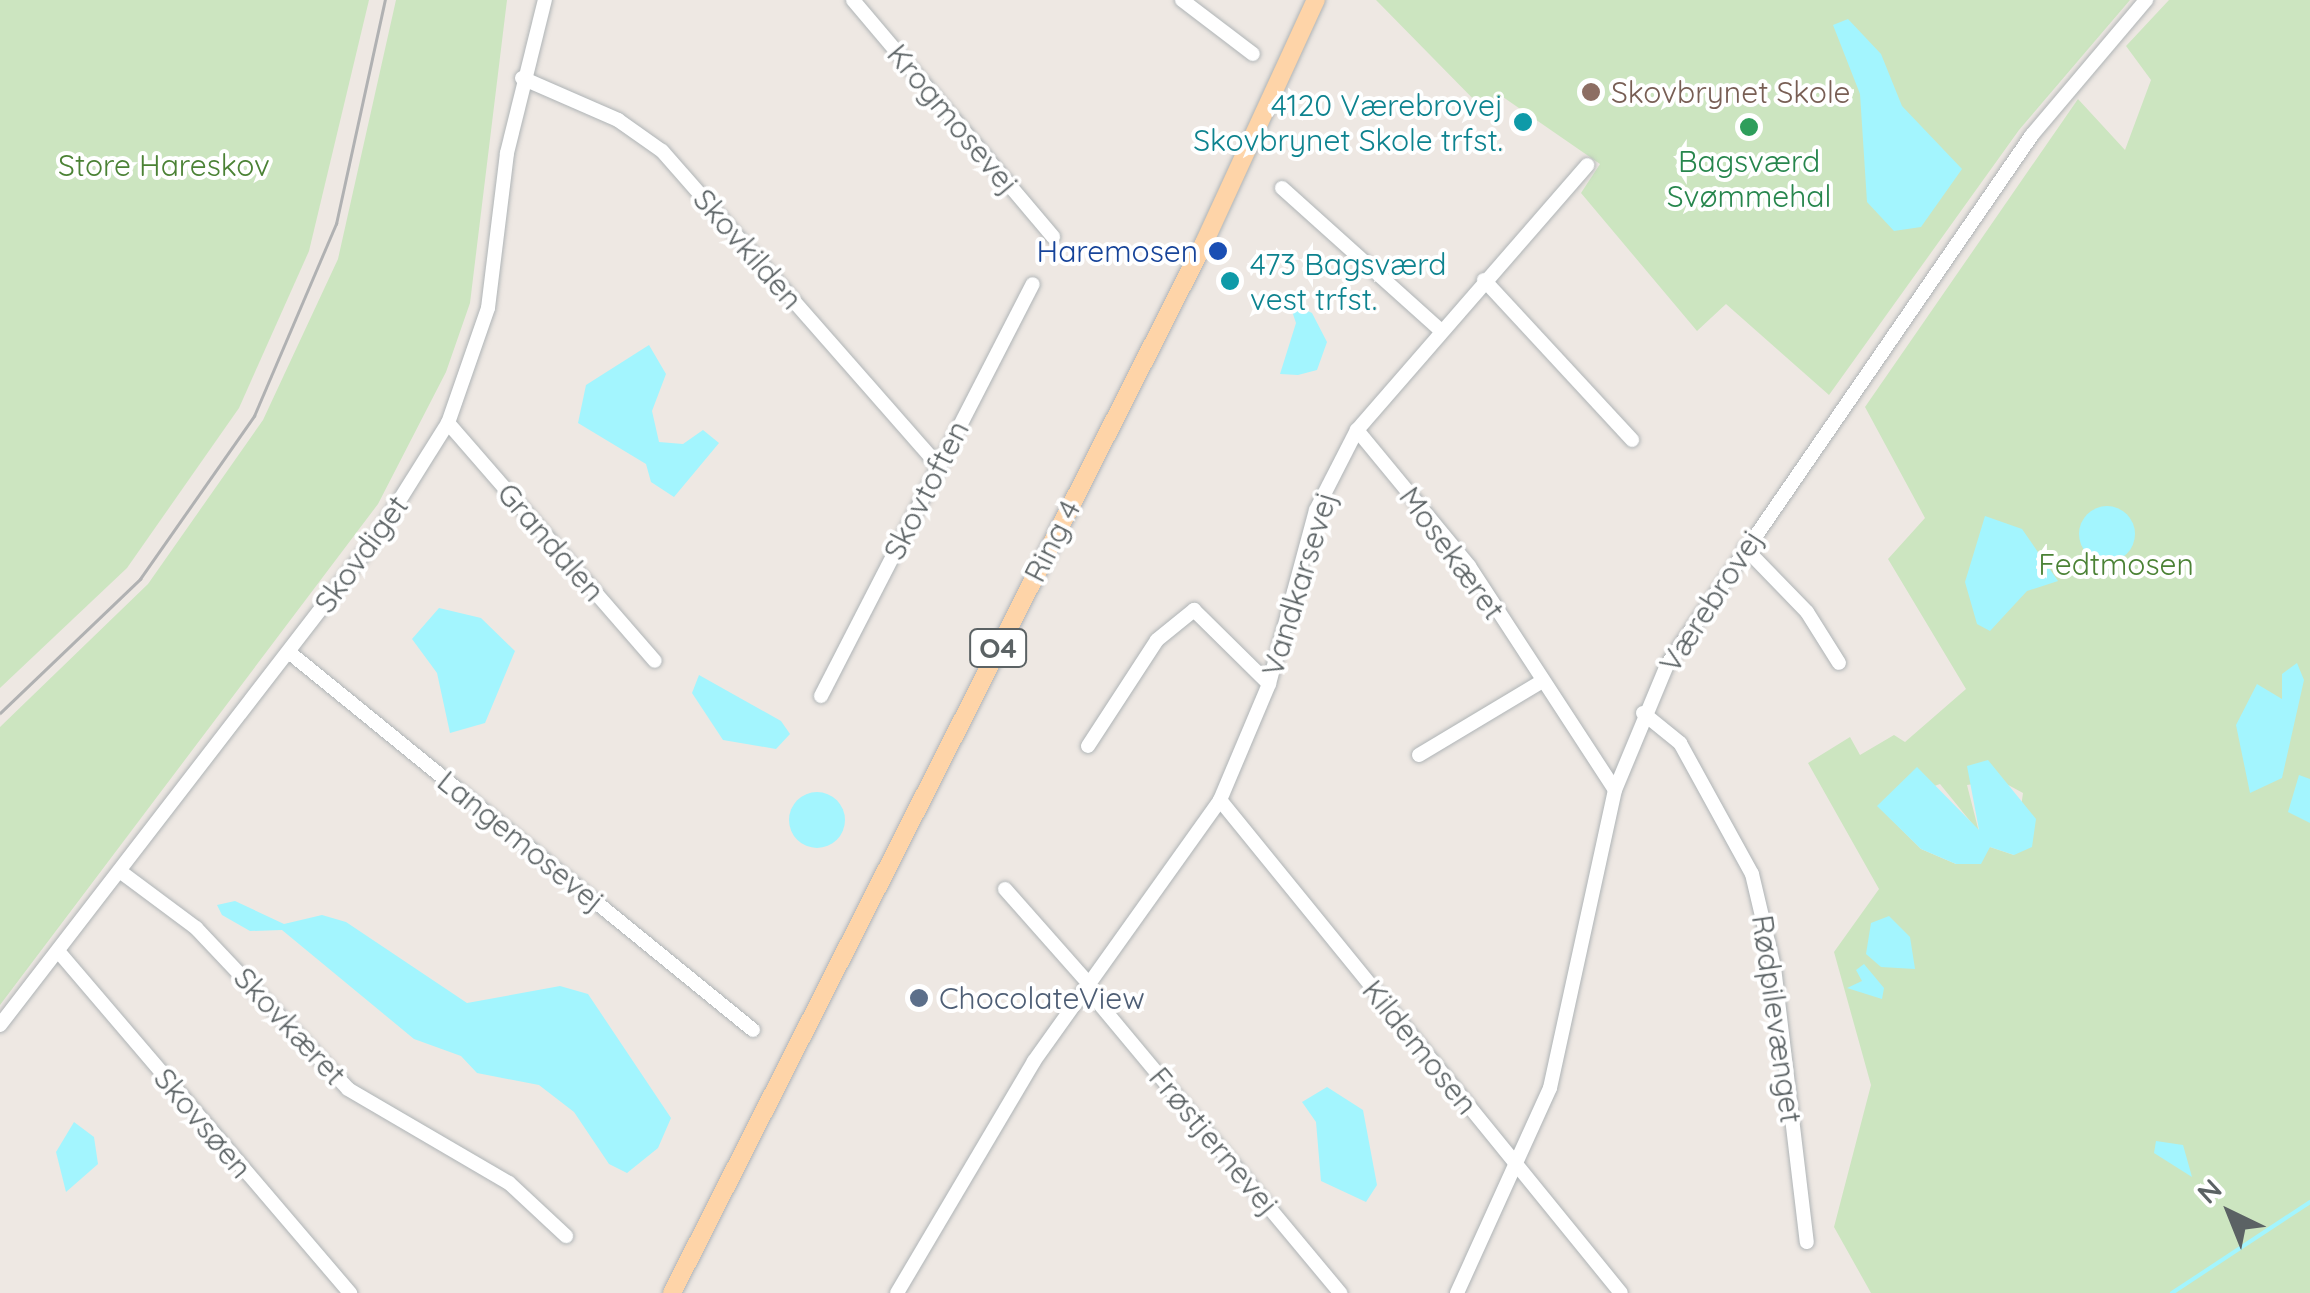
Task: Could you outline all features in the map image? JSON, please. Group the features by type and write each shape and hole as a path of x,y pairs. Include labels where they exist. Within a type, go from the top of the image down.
{"main road":[{"name":"Ring 4","path":"672,1293 1204,243 1316,0"}],"street":[{"name":"Skovdiget","path":"0,1025 290,652 448,424 488,308 522,78 546,0"},
{"name":"Krogmosevej","path":"853,0 1054,237"},
{"path":"1182,0 1253,54"},
{"name":"Værebrovej","path":"1456,1293 1517,1166 1568,1026 1615,790 1644,713 1744,548 2032,135 2146,0"},
{"name":"Skovkilden","path":"522,78 662,150 939,466"},
{"name":"Vandkarsevej","path":"897,1293 1088,987 1220,800 1270,684 1316,510 1357,430 1439,329 1587,165"},
{"path":"1282,188 1439,329"},
{"path":"1484,280 1632,440"},
{"name":"Skovtoften","path":"820,696 1033,284"},
{"name":"Grandalen","path":"448,424 656,661"},
{"name":"Mosekæret","path":"1357,430 1468,566 1615,790"},
{"path":"1744,548 1807,612 1839,663"},
{"path":"1088,746 1157,640 1194,610 1270,684"},
{"name":"Langemosevej","path":"290,652 753,1030"},
{"path":"1418,756 1541,682"},
{"name":"Rødpilevænget","path":"1644,713 1680,743 1752,874 1774,967 1807,1242"},
{"name":"Kildemosen","path":"1220,800 1621,1293"},
{"name":"Skovkæret","path":"120,872 196,928 348,1089 481,1164 566,1236"},
{"path":"1005,889 1088,987"},
{"name":"Skovsøen","path":"58,951 350,1293"},
{"name":"Frøstjernevej","path":"1088,987 1340,1293"}],"green space":[{"name":"Store Hareskov","path":"0,0 369,0 309,251 239,408 127,568 0,688"},
{"name":"Store Hareskov","path":"396,0 507,0 470,303 446,372 378,504 0,1005 0,727 148,584 263,420 338,259"},
{"path":"1376,0 2130,0 2019,130 1829,395 1726,304 1697,331 1581,193 1600,164 1503,97 1487,113"},
{"name":"Fedtmosen","path":"2169,0 2310,0 2310,1293 1871,1293 1834,1227 1871,1085 1834,952 1879,889 1808,763 1850,737 1860,755 1894,735 1905,742 1966,689 1888,559 1925,518 1865,407 2078,99 2125,150 2151,80 2126,46","holes":["1999,780 2023,793 2014,855 1990,847 1956,864 1921,849 1878,806 1940,784 1979,832 1967,785"]}],"water":[{"path":"1848,19 1881,54 1902,106 1962,169 1921,227 1894,231 1867,202 1860,94 1833,25"},
{"path":"1289,302 1312,313 1327,342 1317,370 1298,375 1280,374 1296,323"},
{"path":"649,345 666,374 652,411 659,442 683,444 703,430 719,443 674,497 651,482 646,464 578,423 586,385"},
{"path":"2107,506 2127,514 2135,534 2127,554 2107,562 2087,554 2079,534 2087,514"},
{"path":"1985,516 2022,529 2058,581 2027,591 1990,631 1977,624 1965,582"},
{"path":"439,608 481,618 515,651 485,723 450,733 437,673 412,639"},
{"path":"2297,663 2304,680 2282,778 2250,793 2236,725 2257,684 2282,699 2282,674"},
{"path":"699,675 781,721 790,734 776,749 723,740 692,693"},
{"path":"1988,760 2036,819 2032,847 2014,855 1990,847 1981,864 1956,864 1921,849 1877,806 1917,767 1979,830 1967,766"},
{"path":"2299,775 2310,779 2310,823 2288,812"},
{"path":"817,792 837,800 845,820 837,840 817,848 797,840 789,820 797,800"},
{"path":"235,901 284,924 322,915 346,922 467,1003 560,986 588,994 671,1118 658,1148 627,1173 609,1164 574,1112 539,1085 477,1073 461,1056 414,1039 282,930 250,931 222,915 217,905"},
{"path":"1889,916 1910,937 1915,969 1881,967 1866,954 1871,923"},
{"path":"1864,964 1884,988 1882,999 1847,988 1862,981 1856,970"},
{"path":"1327,1087 1363,1110 1377,1185 1366,1202 1321,1181 1316,1122 1302,1102"},
{"path":"74,1122 94,1137 98,1164 66,1192 56,1152"},
{"path":"2156,1141 2183,1145 2192,1177 2154,1153"}],"waterway":[{"path":"2172,1293 2310,1202"}],"tram line":[{"path":"0,713 140,579 254,416 336,224 385,0"}],"place":[{"name":"Skovbrynet Skole","path":"1591,92"},
{"name":"4120 Værebrovej Skovbrynet Skole trfst.","path":"1523,122"},
{"name":"Bagsværd Svømmehal","path":"1749,127"},
{"name":"Haremosen","path":"1218,251"},
{"name":"473 Bagsværd vest trfst.","path":"1230,281"},
{"name":"ChocolateView","path":"919,998"}]}
